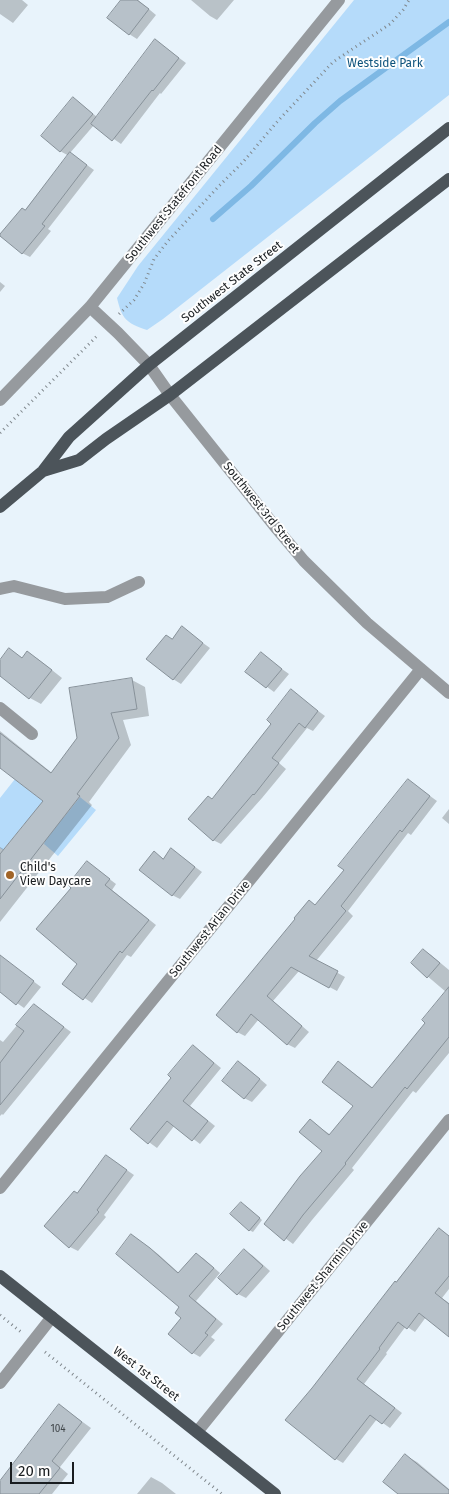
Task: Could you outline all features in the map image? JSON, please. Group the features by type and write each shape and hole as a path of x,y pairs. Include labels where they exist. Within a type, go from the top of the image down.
{"main road":[{"name":"Southwest State Street","path":"0,507 43,471 69,437 149,365 449,128"},
{"name":"Southwest State Street","path":"43,471 79,460 170,395 449,179"},
{"name":"West 1st Street","path":"0,1276 275,1494"}],"street":[{"name":"Southwest Statefront Road","path":"0,400 90,307 332,3"},
{"name":"Southwest 3rd Street","path":"90,307 149,365 170,395 276,529 304,561 360,616 449,693"},
{"path":"0,589 14,586 65,599 107,597 139,582"},
{"name":"Southwest Arlan Drive","path":"0,1188 421,670"},
{"path":"0,708 32,734"},
{"name":"Southwest Sharmin Drive","path":"197,1432 449,1120"},
{"path":"0,1383 52,1317"}],"path":[{"path":"0,432 134,300 144,284 154,259 168,241 244,161 276,123 334,62 390,24 403,10 409,0"},
{"path":"0,1315 222,1494"}],"green space":[{"name":"Westside Park","path":"354,0 449,0 449,95 163,319 147,330 134,325 123,316 117,298 138,266"},
{"path":"15,779 64,817 80,797 96,810 58,856 44,844 45,841 24,824 3,850 0,848 0,798"}],"building":[{"path":"121,0 137,0 149,9 129,35 107,18"},
{"path":"155,39 179,58 112,141 91,124"},
{"path":"73,97 93,114 60,152 41,136"},
{"path":"70,152 87,165 42,224 45,226 22,254 0,234 22,208 25,210"},
{"path":"182,626 203,643 173,680 146,659 166,635 172,639"},
{"path":"9,648 22,658 27,651 52,670 29,699 0,676 0,660"},
{"path":"261,652 282,669 266,688 245,672"},
{"path":"132,678 137,709 111,713 119,738 77,794 80,796 0,899 0,854 43,801 0,768 0,733 51,773 77,738 69,688"},
{"path":"291,689 318,711 305,728 299,723 272,758 279,763 254,795 213,841 188,819 208,796 212,799 271,724 267,720"},
{"path":"408,779 430,796 402,832 400,830 341,906 346,911 309,956 338,971 329,988 291,967 267,996 302,1026 287,1045 251,1014 237,1033 216,1015 309,900 315,905 344,870 338,866"},
{"path":"171,848 195,867 172,896 139,870 154,851 163,859"},
{"path":"87,861 110,879 105,885 149,920 122,953 120,951 83,1000 62,984 77,964 36,929 71,888 68,885"},
{"path":"423,949 440,963 427,978 411,963"},
{"path":"0,955 34,981 16,1005 0,992"},
{"path":"449,987 449,1037 407,1089 405,1087 284,1241 264,1224 300,1176 322,1151 299,1132 310,1119 329,1135 353,1106 322,1082 338,1061 372,1088 425,1023 422,1020"},
{"path":"34,1004 64,1027 0,1105 0,1063 24,1031 16,1025"},
{"path":"193,1045 214,1063 183,1101 208,1121 192,1141 167,1121 148,1144 130,1129 171,1078 168,1075"},
{"path":"238,1061 260,1079 244,1099 222,1081"},
{"path":"106,1155 127,1170 97,1210 99,1212 69,1248 44,1226 74,1191 77,1193"},
{"path":"241,1202 260,1218 249,1231 230,1214"},
{"path":"439,1228 449,1236 449,1276 435,1293 449,1304 449,1337 419,1313 407,1329 398,1322 357,1379 395,1408 382,1424 370,1415 335,1460 285,1420"},
{"path":"131,1234 178,1273 196,1253 214,1268 189,1296 216,1319 205,1333 208,1335 192,1354 168,1334 181,1318 175,1313 179,1307 116,1254"},
{"path":"244,1249 263,1266 237,1295 218,1278"},
{"path":"59,1404 82,1422 52,1461 60,1468 39,1494 0,1494 0,1481"},
{"path":"405,1454 449,1490 449,1494 398,1494 383,1482"}],"waterway":[{"path":"213,219 251,186 340,101 449,22"}],"place":[{"name":"Child's View Daycare","path":"10,875"}]}
